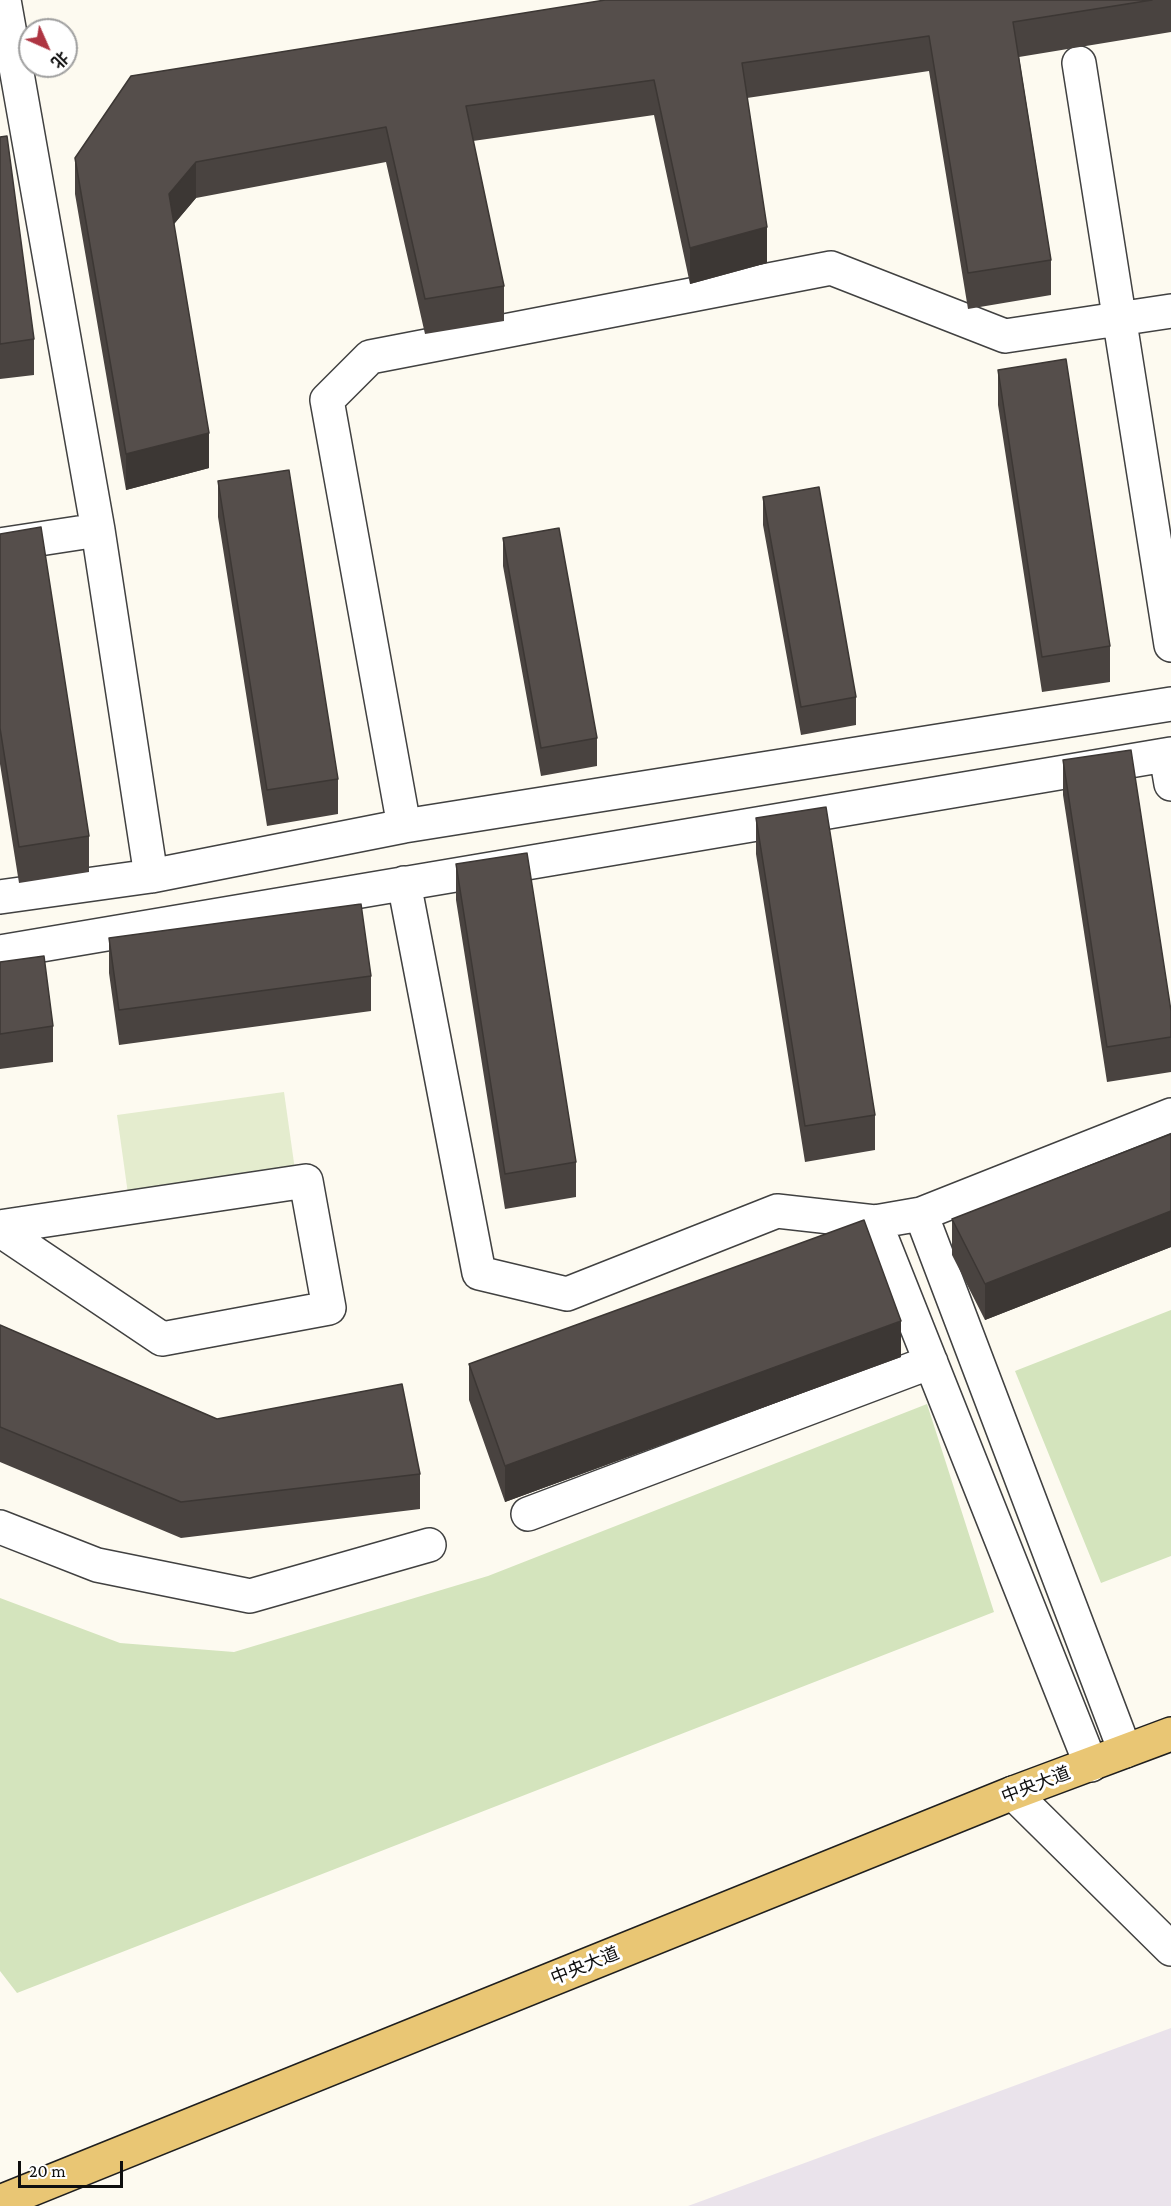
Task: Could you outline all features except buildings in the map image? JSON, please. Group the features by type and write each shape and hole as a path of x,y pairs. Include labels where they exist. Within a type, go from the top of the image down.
{"main road":[{"name":"中央大道","path":"0,2202 1013,1794 1171,1734"}],"street":[{"path":"4,0 98,530 151,876"},
{"path":"1080,63 1171,645"},
{"path":"404,826 327,400 370,357 831,267 1005,336 1171,311"},
{"path":"0,545 98,530"},
{"path":"0,897 151,876 404,826 1171,704"},
{"path":"0,952 404,883 1170,764"},
{"path":"404,883 479,1273 567,1294 777,1210 875,1222 921,1214 1171,1115"},
{"path":"306,1180 328,1308 162,1339 0,1228 306,1180"},
{"path":"921,1214 1125,1751"},
{"path":"875,1222 1091,1765"},
{"path":"528,1514 931,1362"},
{"path":"0,1527 97,1565 250,1596 429,1545"},
{"path":"1013,1794 1171,1949"}],"shaded area":[{"path":"1171,2028 1171,2206 688,2206"}],"green space":[{"path":"284,1092 295,1170 128,1194 117,1115"},
{"path":"1171,1310 1171,1556 1101,1583 1015,1371"},
{"path":"927,1404 994,1612 17,1993 0,1971 0,1598 120,1643 234,1652 488,1576"}]}
